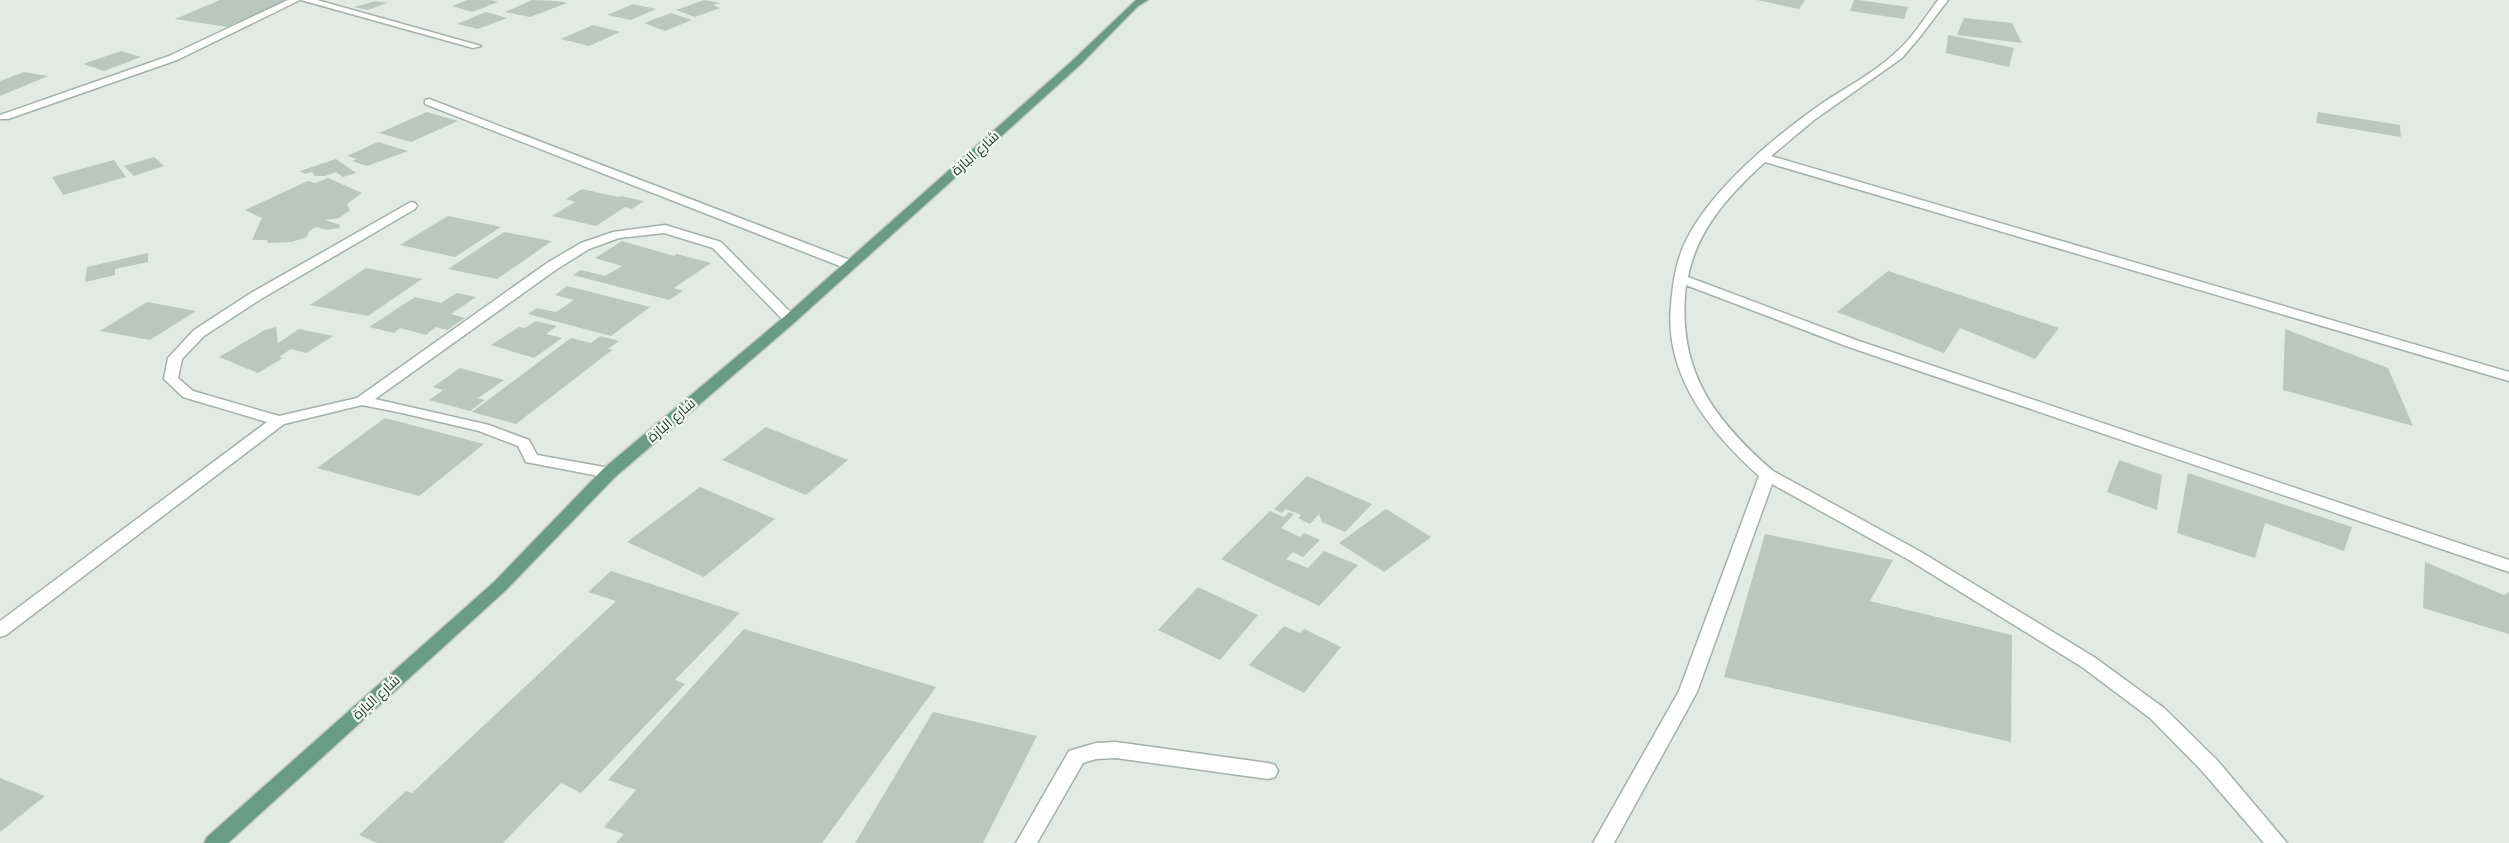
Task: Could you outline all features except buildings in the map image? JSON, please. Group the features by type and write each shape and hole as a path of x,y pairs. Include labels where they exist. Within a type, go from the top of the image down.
{"main road":[{"name":"شارع البازة","path":"214,843 500,586 609,473 790,319 1076,64 1138,1"}],"street":[{"path":"4,117 173,58 295,0"},
{"path":"306,0 476,46"},
{"path":"1943,0 1899,56 1794,129 1711,211 1690,244 1679,278 1677,325 1681,354 1696,396 1719,428 1746,457 1767,475 1915,556 2088,662 2157,713 2210,766 2277,843"},
{"path":"430,102 850,265"},
{"path":"1764,158 2509,377"},
{"path":"278,421 188,394 171,378 175,358 199,333 256,296 411,206"},
{"path":"0,630 278,421 362,401 552,266 585,246 617,235 665,228 717,245 790,319"},
{"path":"1679,278 1851,343 2509,566"},
{"path":"362,401 402,408 484,428 524,443 531,459 609,473"},
{"path":"1603,843 1688,692 1767,475"},
{"path":"1026,843 1076,757 1096,751 1116,750 1268,771"}]}
